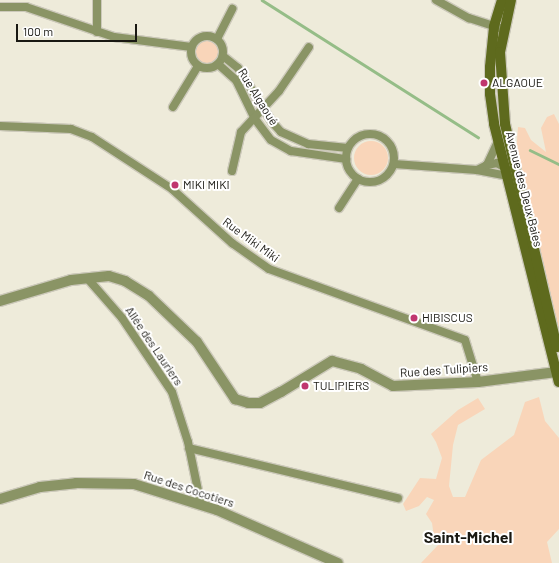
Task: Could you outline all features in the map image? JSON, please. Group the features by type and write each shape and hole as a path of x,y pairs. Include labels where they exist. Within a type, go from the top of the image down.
{"main road":[{"name":"Avenue des Deux Baies","path":"502,0 490,94 504,166 508,176 558,375"},
{"name":"Avenue des Deux Baies","path":"511,0 499,28 504,124 559,358"}],"street":[{"path":"97,0 97,32"},
{"path":"436,0 469,18 499,28"},
{"path":"0,7 26,7 97,32 136,41 191,47"},
{"path":"216,39 232,9"},
{"path":"202,36 216,39 222,46 223,56 218,64 208,68 198,66 191,58 191,47 202,36"},
{"path":"232,171 241,132 246,125 255,119 279,91 309,47"},
{"name":"Rue Algaoué","path":"223,56 238,68 264,109 281,132 294,139 327,148 348,148"},
{"name":"Rue Algaoué","path":"218,64 236,80 255,119 271,140 291,151 346,159"},
{"path":"173,107 198,66"},
{"name":"Rue Miki Miki","path":"0,126 71,129 92,137 172,189 226,239 269,269 465,340 478,382"},
{"path":"377,135 388,142 392,148 394,164 385,177 379,181 364,182 352,174 346,159 348,148 359,137 377,135"},
{"path":"487,164 498,141"},
{"path":"477,170 487,164 498,163 512,173 522,214 528,222"},
{"path":"394,164 477,170 508,176"},
{"path":"339,208 358,179"},
{"name":"Rue des Tulipiers","path":"1,298 71,280 109,276 125,281 149,296 197,342 235,399 248,403 260,403 281,392 332,360 361,369 393,386 478,382 558,375"},
{"name":"Allée des Lauriers","path":"88,279 122,318 172,392 189,448 200,506"},
{"path":"189,448 398,498"},
{"name":"Rue des Cocotiers","path":"0,499 40,487 93,482 134,484 200,506 217,510 338,563"}],"shaded area":[{"path":"207,38 216,42 220,51 216,60 207,64 198,60 194,51 198,42"},
{"path":"554,114 559,124 559,335 516,154 518,127 525,128 531,140 546,152 541,128 547,117"},
{"path":"371,141 383,146 388,158 383,170 371,175 359,170 354,158 359,146"},
{"path":"539,397 545,421 559,438 559,529 547,542 552,563 421,563 440,543 434,537 432,523 426,514 434,500 427,497 419,506 406,511 403,504 420,478 436,479 442,458 436,442 431,434 458,410 478,398 485,409 458,425 453,445 449,486 453,497 465,497 481,460 514,435 525,402"}],"waterway":[{"path":"262,0 478,137"},
{"path":"530,150 559,164"}],"place":[{"name":"ALGAOUE","path":"484,83"},
{"name":"MIKI MIKI","path":"175,185"},
{"name":"HIBISCUS","path":"414,318"},
{"name":"TULIPIERS","path":"305,386"}],"district":[{"name":"Saint-Michel","path":"468,537"}]}
